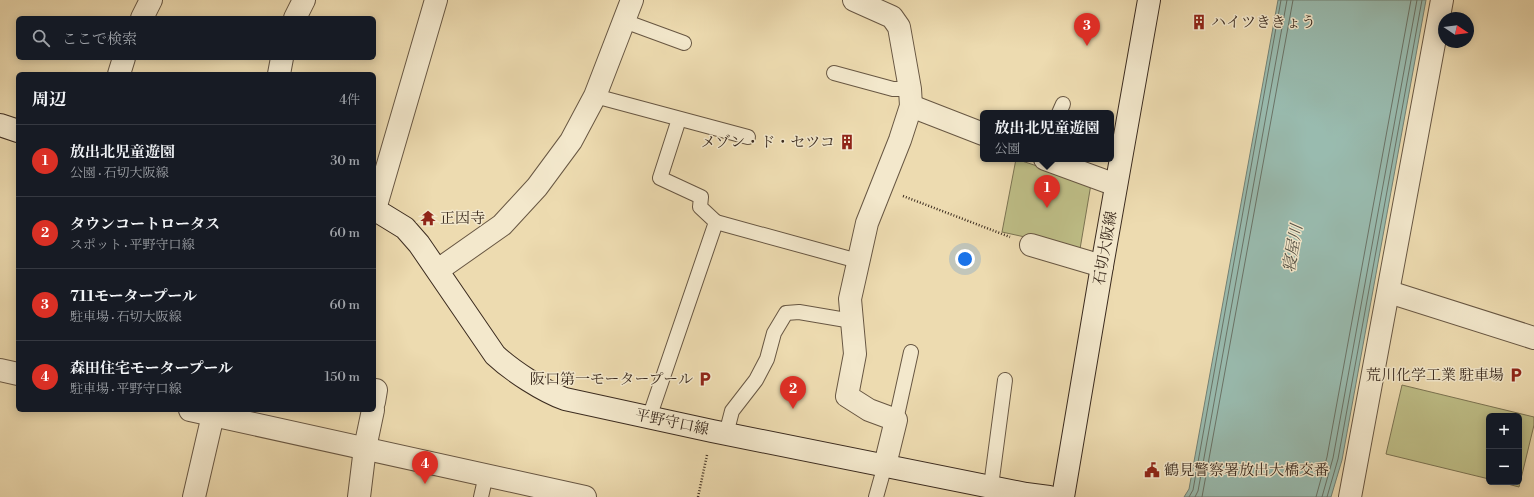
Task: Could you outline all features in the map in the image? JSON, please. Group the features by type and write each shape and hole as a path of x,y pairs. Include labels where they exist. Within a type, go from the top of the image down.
{"street":[{"path":"143,16 151,0"},
{"path":"376,202 436,0"},
{"path":"438,270 502,225 537,187 571,141 595,96 632,0"},
{"path":"854,0 892,17 899,27 910,97 900,140 867,223 850,298 855,354 846,396 869,410 896,420 885,465"},
{"name":"石切大阪線","path":"1063,497 1149,0"},
{"path":"1350,497 1442,0"},
{"path":"120,72 123,60"},
{"path":"279,72 282,60"},
{"path":"910,97 980,132"},
{"path":"0,125 16,130"},
{"path":"1053,162 1116,185"},
{"name":"平野守口線","path":"376,210 405,228 419,244 495,356 552,395 650,418 1026,494 1049,497"},
{"path":"1031,246 1102,266"},
{"path":"1389,292 1534,338"},
{"path":"0,370 16,374"},
{"path":"199,412 586,497"},
{"path":"359,497 372,412"},
{"path":"194,497 213,415"}],"lane":[{"path":"624,21 684,43"},
{"path":"834,73 893,89 910,97"},
{"path":"595,96 748,137"},
{"path":"679,119 660,178 701,197 700,207 716,222 858,261"},
{"path":"650,418 716,222"},
{"path":"719,432 732,411 756,380 767,359 774,333 786,313 799,312 852,322"},
{"path":"896,420 911,352"},
{"path":"991,486 1005,380"},
{"path":"876,497 885,465"},
{"path":"481,497 486,475"}],"path":[{"path":"882,188 1031,246"},
{"path":"698,497 719,432"}],"green space":[{"path":"1015,162 1025,162 1091,184 1080,249 1002,232"},
{"path":"1402,385 1518,413 1486,413 1486,478 1386,454"},
{"path":"1522,414 1534,417 1534,425 1522,475"}],"water":[{"name":"寝屋川","path":"1278,0 1426,0 1342,460 1331,497 1184,497 1189,489"}],"place":[{"name":"ハイツききょう","path":"1199,22"},
{"name":"711モータープール","path":"1087,46"},
{"name":"メゾン・ド・セツコ","path":"847,142"},
{"name":"放出北児童遊園","path":"1047,208"},
{"name":"正因寺","path":"428,218"},
{"name":"荒川化学工業 駐車場","path":"1516,375"},
{"name":"阪口第一モータープール","path":"705,379"},
{"name":"タウンコートロータス","path":"793,409"},
{"name":"鶴見警察署放出大橋交番","path":"1152,470"},
{"name":"森田住宅モータープール","path":"425,484"}]}
